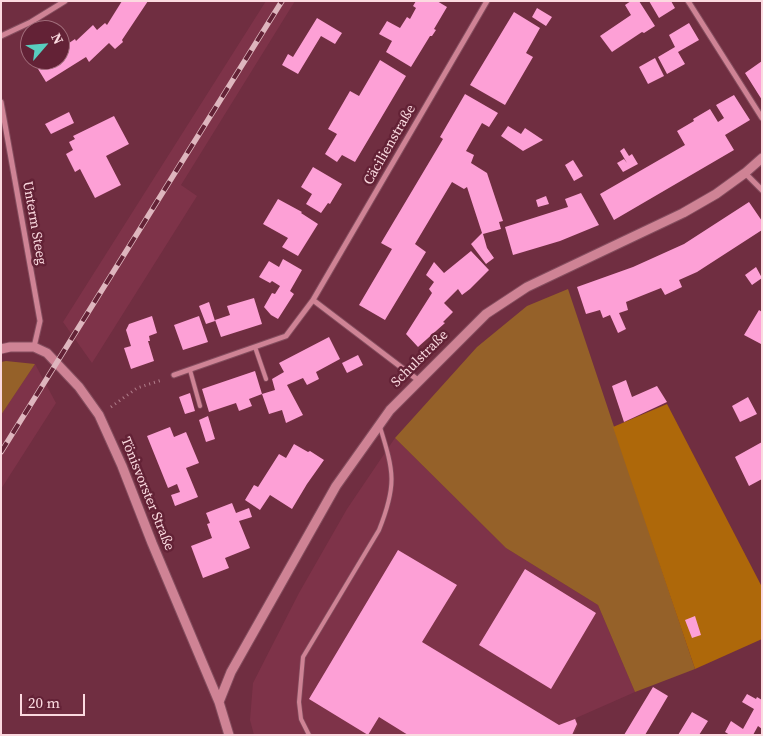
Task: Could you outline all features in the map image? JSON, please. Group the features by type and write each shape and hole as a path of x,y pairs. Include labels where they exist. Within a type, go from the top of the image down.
{"street":[{"path":"1,36 31,22 65,1"},
{"name":"Cäcilienstraße","path":"174,375 286,336 313,300 487,1"},
{"path":"688,1 762,118"},
{"name":"Unterm Steeg","path":"1,102 40,321 34,347"},
{"name":"Schulstraße","path":"219,702 231,672 336,486 390,410 418,380 486,314 527,287 683,213 716,194 762,158"},
{"path":"745,173 762,190"},
{"path":"313,300 418,380"},
{"path":"1,349 34,347"},
{"name":"Tönisvorster Straße","path":"34,347 47,352 57,362 79,387 99,415 122,466 152,543 219,702 230,735"}],"lane":[{"path":"255,347 266,379"},
{"path":"190,370 200,406"},
{"path":"309,735 301,719 299,702 303,658 379,530 388,507 393,483 390,458 380,424"}],"path":[{"path":"99,415 137,388 174,375"}],"shaded area":[{"path":"266,1 295,1 181,185 197,196 92,363 63,322"},
{"path":"568,289 695,669 635,692 598,605 506,548 395,438 477,347 527,306"},
{"path":"1,362 35,364 1,415"},
{"path":"35,364 56,403 1,489 1,415"},
{"path":"667,404 762,587 762,639 695,669 613,427"},
{"path":"395,438 506,548 598,605 635,692 576,718 578,726 574,734 576,735 254,735 250,720 253,683 299,593 347,509"}],"building":[{"path":"122,1 148,1 122,40 123,42 115,49 109,43 89,62 86,57 70,67 70,42 75,39 76,41 93,25 97,30 105,23 107,25"},
{"path":"416,1 437,1 447,7 434,29 436,30 430,36 411,67 386,52 392,41 379,34 387,21 400,28 407,17 410,19 416,8 413,6"},
{"path":"631,1 639,1 655,26 644,33 642,32 612,52 600,36 631,15 625,5"},
{"path":"649,1 671,1 675,8 659,18"},
{"path":"537,8 552,17 546,26 532,17"},
{"path":"514,12 540,28 526,53 533,57 505,105 470,85"},
{"path":"317,18 342,33 335,44 321,36 298,74 282,65 288,54 293,57"},
{"path":"689,23 699,40 678,52 685,64 667,74 658,57 675,47 669,35"},
{"path":"655,58 664,76 648,84 639,67"},
{"path":"380,60 406,76 355,162 342,155 337,162 325,154 337,134 328,129 350,91 359,96"},
{"path":"762,61 762,100 745,73"},
{"path":"39,70 65,70 46,82"},
{"path":"465,94 498,113 489,127 482,123 466,151 474,155 471,163 487,173 503,221 499,222 501,229 483,234 487,248 494,258 486,264 471,244 482,233 467,187 464,189 452,182 415,244 426,252 385,320 359,305 392,249 381,243 443,139 440,137"},
{"path":"734,95 750,120 725,135 734,150 614,220 600,194 685,145 677,131 694,121 693,119 710,109 718,122 724,118 716,105"},
{"path":"69,112 74,123 51,134 45,124"},
{"path":"114,116 129,144 106,156 121,185 95,198 80,169 75,172 66,154 73,150 69,142 75,139 73,136"},
{"path":"508,126 521,134 525,128 543,140 523,151 501,136"},
{"path":"624,148 629,156 632,154 638,164 623,172 617,163 624,159 627,163 620,151"},
{"path":"573,160 583,176 574,181 565,165"},
{"path":"313,167 342,184 330,204 328,203 321,213 306,204 312,194 301,187"},
{"path":"581,193 599,225 560,241 513,255 505,227 568,207 565,199"},
{"path":"546,196 549,204 538,207 536,200"},
{"path":"278,199 302,212 318,224 298,256 282,247 288,238 263,224"},
{"path":"749,202 762,221 762,230 697,272 679,280 682,287 665,295 661,288 626,302 628,310 619,313 626,329 618,333 610,315 603,318 600,310 586,314 577,287 633,267 684,244"},
{"path":"471,251 489,270 462,295 458,289 444,303 453,312 443,322 445,323 418,347 406,334 432,293 429,289 434,282 426,275 434,262 444,273"},
{"path":"283,259 302,270 290,291 294,294 278,319 271,315 264,307 272,293 275,294 280,286 259,277 269,261 279,267"},
{"path":"756,267 762,278 752,285 745,275"},
{"path":"254,298 262,324 221,337 215,320 230,315 227,306"},
{"path":"209,302 215,321 206,324 199,306"},
{"path":"759,310 762,312 761,344 744,335"},
{"path":"152,316 157,333 149,336 150,341 148,341 154,361 131,369 124,348 131,346 126,330 129,324"},
{"path":"199,316 208,342 183,350 174,325"},
{"path":"329,337 340,359 316,372 319,379 307,385 303,378 287,385 303,415 286,423 282,410 269,414 262,394 275,390 272,379 284,372 279,363"},
{"path":"358,355 363,365 347,373 342,363"},
{"path":"255,371 262,394 249,399 252,406 239,411 236,403 209,412 202,389"},
{"path":"626,380 632,397 657,386 667,402 624,422 612,386"},
{"path":"190,393 195,411 185,414 179,397"},
{"path":"748,397 757,414 740,422 732,406"},
{"path":"208,416 215,439 206,442 199,420"},
{"path":"170,427 174,437 186,432 199,463 186,468 198,497 175,506 171,495 180,492 177,484 168,488 147,436"},
{"path":"762,442 762,479 749,486 735,457"},
{"path":"294,444 324,460 292,509 270,495 260,510 245,500 254,485 258,487 279,454 286,458"},
{"path":"232,503 236,513 249,508 252,517 239,521 250,548 225,558 229,568 203,578 191,546 212,538 207,524 210,523 206,513"},
{"path":"398,550 457,585 422,642 559,725 575,719 577,724 572,735 408,735 379,717 368,735 309,699"},
{"path":"525,569 596,613 551,689 479,645"},
{"path":"695,616 701,635 692,638 685,620"},
{"path":"653,687 668,696 645,735 624,735"},
{"path":"747,694 762,700 762,729 758,726 753,735 730,735 725,732 731,721 743,729 754,709 742,702"},
{"path":"692,712 708,721 699,735 678,735"}],"railway":[{"path":"1,452 282,1"}]}
